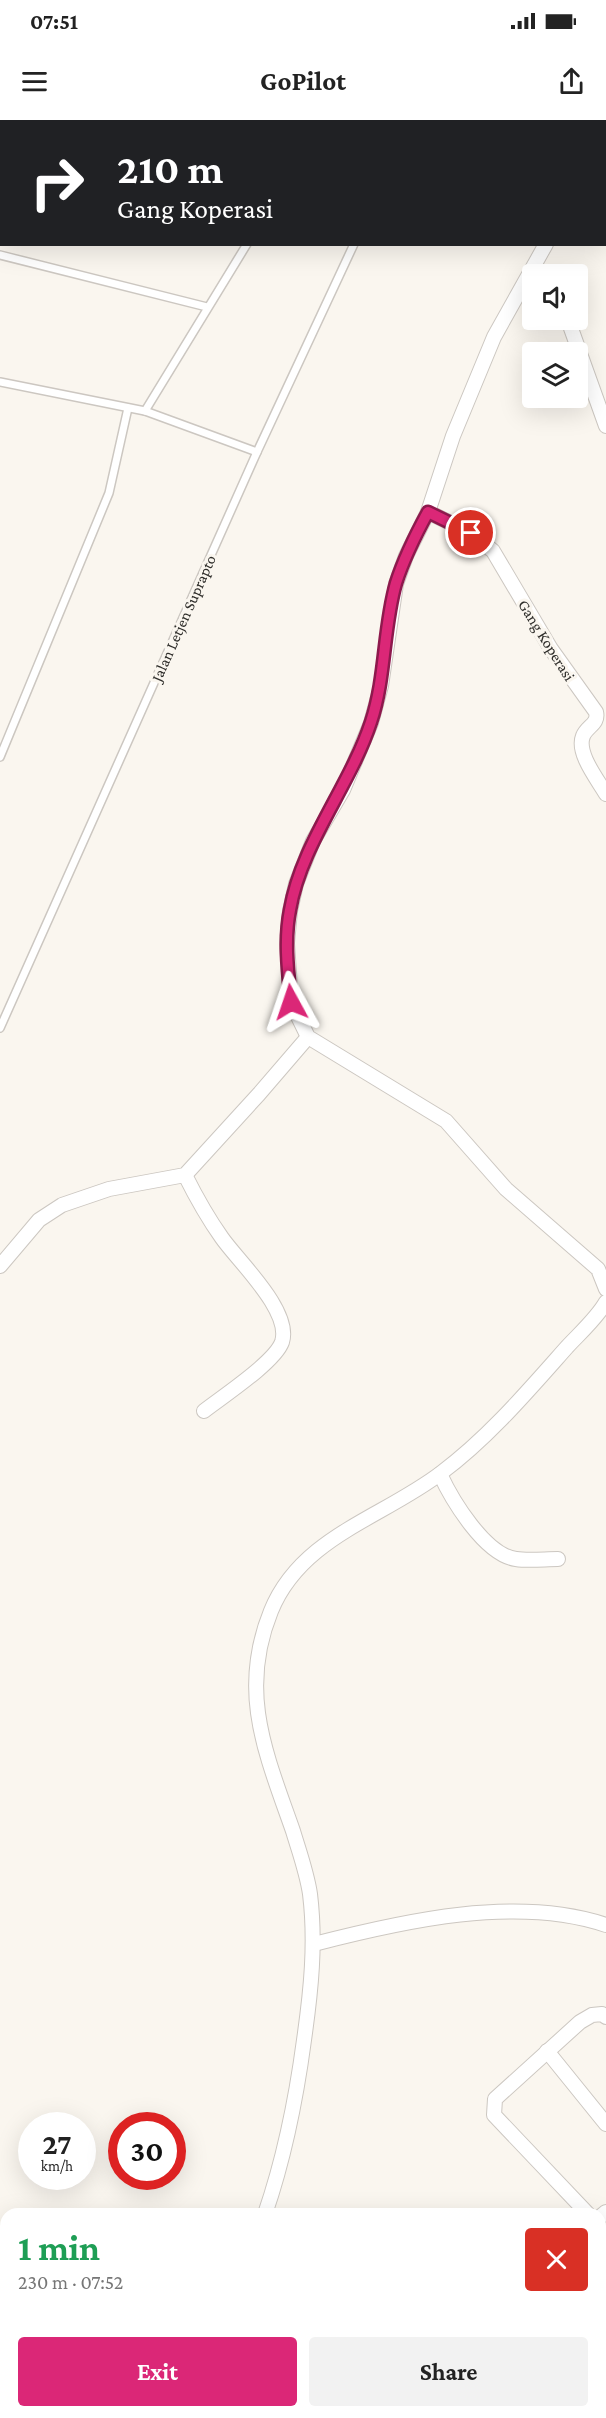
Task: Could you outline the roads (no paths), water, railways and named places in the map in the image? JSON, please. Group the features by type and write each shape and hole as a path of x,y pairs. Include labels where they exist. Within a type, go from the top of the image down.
{"street":[{"path":"537,264 545,246"},
{"path":"522,295 494,337 453,436 428,512 406,556 396,584 381,686 371,723 343,790 314,842 296,884 290,911 287,943 291,1002 308,1037 446,1121 506,1189 598,1269 606,1289"},
{"path":"572,330 606,426"},
{"name":"Gang Koperasi","path":"428,512 471,533 493,551 551,649 596,712 596,721 583,736 582,745 590,766 606,794"},
{"path":"0,1266 39,1220 62,1205 109,1189 184,1175 260,1094 308,1037"},
{"path":"184,1175 199,1204 223,1240 264,1290 277,1312 283,1332 282,1341 271,1357 204,1411"},
{"path":"267,2208 280,2170 296,2102 314,1944 305,1871 257,1719 255,1689 259,1648 271,1611 283,1587 298,1567 320,1547 440,1474 512,1409 606,1302"},
{"path":"440,1474 466,1520 499,1551 516,1560 558,1558"},
{"path":"314,1944 419,1921 496,1912 528,1912 583,1917 606,1925"},
{"path":"582,2208 494,2115 495,2098 580,2022 592,2015 602,2014 606,2017"},
{"path":"547,2052 606,2124"}],"lane":[{"path":"145,411 246,246"},
{"name":"Jalan Letjen Suprapto","path":"0,1028 257,452 353,246"},
{"path":"0,255 207,307"},
{"path":"0,382 145,411 257,452"},
{"path":"0,758 109,493 128,408"}]}
